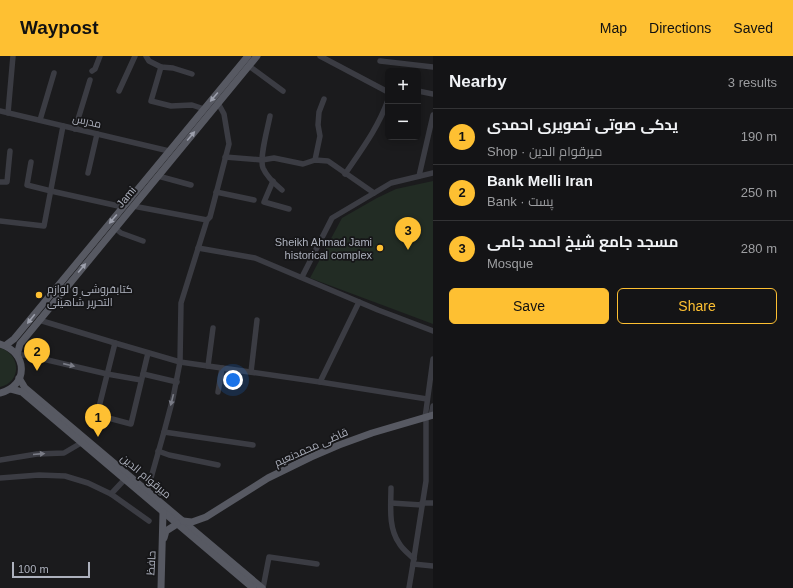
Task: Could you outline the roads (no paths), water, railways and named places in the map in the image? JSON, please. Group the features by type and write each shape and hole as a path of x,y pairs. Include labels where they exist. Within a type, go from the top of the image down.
{"main road":[{"name":"Jami","path":"17,355 20,344 158,176 204,109 229,85 238,74 248,56"},
{"name":"Jami","path":"238,74 249,66 257,56"},
{"name":"Jami","path":"3,344 14,339 123,207 218,103 229,85"},
{"path":"0,393 6,392 16,384 21,372 20,360 17,355 12,349 3,344"},
{"name":"میرقوام الدین","path":"19,378 26,388 105,459 147,492 253,588"},
{"name":"میرقوام الدین","path":"11,388 22,392 81,443 105,459"},
{"name":"قاضی محمدنعیم","path":"180,523 192,522 206,517 268,478 338,444 429,416"},
{"name":"میرقوام الدین","path":"116,468 125,480 163,512 202,538 262,588"},
{"name":"حافظ","path":"160,588 163,512"},
{"path":"202,538 198,534 201,523 206,517"},
{"path":"163,540 166,531 180,523"}],"street":[{"path":"8,113 13,56"},
{"path":"92,71 100,56"},
{"path":"119,91 135,56"},
{"path":"146,56 149,61 161,67 173,68 192,74"},
{"path":"320,56 385,90"},
{"path":"380,61 433,67"},
{"path":"249,66 283,92"},
{"path":"161,67 151,101 171,106 192,106 204,109"},
{"path":"40,120 54,73"},
{"path":"75,129 90,80"},
{"path":"421,92 433,94"},
{"path":"315,160 320,136 318,125 319,112 324,99"},
{"path":"147,492 177,382 180,362 181,304 207,220 210,217 229,144 224,114 218,103"},
{"path":"345,174 379,123 386,104"},
{"name":"مدرس","path":"0,111 173,153"},
{"path":"420,176 433,114"},
{"path":"270,116 262,160 263,167 266,173 282,190"},
{"path":"0,221 44,226 63,126"},
{"path":"88,173 97,134"},
{"path":"0,182 7,182 10,151"},
{"path":"225,157 262,160 274,158 303,164 315,160 328,161 374,193"},
{"path":"31,162 27,185 123,207"},
{"path":"302,277 332,218 392,184 433,173"},
{"path":"158,176 191,185"},
{"path":"273,180 264,202 289,209"},
{"path":"216,192 254,200"},
{"path":"133,206 207,220"},
{"path":"115,228 121,233 143,241"},
{"path":"198,248 255,258 378,310 433,331"},
{"path":"320,382 360,302"},
{"path":"39,320 180,362 427,399"},
{"path":"251,372 257,320"},
{"path":"208,366 213,328"},
{"path":"115,343 97,415 131,424 148,353"},
{"path":"17,355 26,355 107,374 177,382"},
{"path":"409,588 426,481 429,416 427,399 433,359"},
{"path":"218,392 222,368"},
{"path":"429,416 433,406"},
{"path":"164,432 253,445"},
{"path":"0,460 37,454 64,453 81,443"},
{"path":"158,451 168,455 218,465"},
{"path":"0,478 39,475 65,476 88,483 111,494 149,521"},
{"path":"111,494 125,480"},
{"path":"391,488 392,524 394,534 414,562 433,566"},
{"path":"391,503 433,504"},
{"path":"262,588 269,557 317,564"}],"place":[{"name":"Sheikh Ahmad Jami historical complex","path":"380,248"},
{"name":"مسجد جامع شیخ احمد جامی","path":"408,250"},
{"name":"کتابفروشی و لوازم التحریر شاهینی","path":"39,295"},
{"name":"Bank Melli Iran","path":"37,371"},
{"name":"یدکی صوتی تصویری احمدی","path":"98,437"}]}
